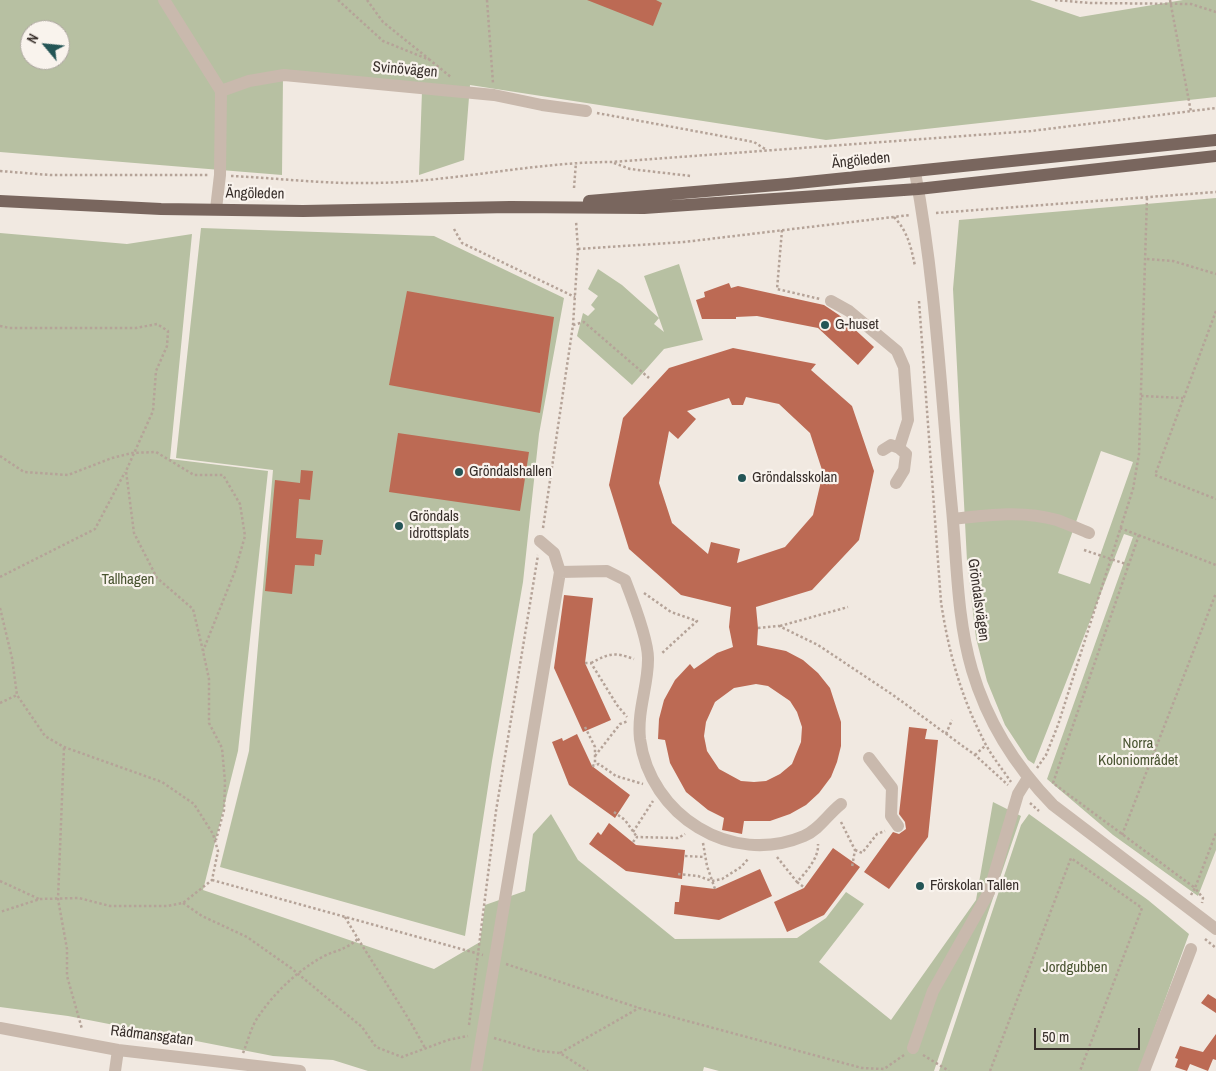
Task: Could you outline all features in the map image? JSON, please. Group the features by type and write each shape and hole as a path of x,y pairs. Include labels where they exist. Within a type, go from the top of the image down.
{"main road":[{"name":"Ängöleden","path":"510,207 915,172 1216,140"},
{"name":"Ängöleden","path":"0,202 161,209 313,211 510,207 644,208 918,189 1216,156"}],"street":[{"path":"164,0 221,91 220,175 216,209"},
{"name":"Svinövägen","path":"221,91 249,81 284,75 494,95 542,105 586,111"},
{"name":"Gröndalsvägen","path":"915,172 923,214 959,601 972,670 994,727 1028,778 1053,805 1216,929"},
{"path":"831,301 849,312 897,351 904,367 908,420 899,448"},
{"path":"883,450 891,445 899,448 906,454 904,470 896,483"},
{"path":"952,519 997,514 1029,515 1056,520 1089,534"},
{"path":"476,1071 560,572 554,553 540,540"},
{"path":"560,572 607,571 624,580 636,607 648,659 640,704 640,738 648,768 659,786 686,819 701,830 731,842 763,845 784,842 805,835 822,825 838,807"},
{"path":"870,758 892,788 891,816 898,826"},
{"path":"913,1048 934,991 989,892 1018,794 1028,778"},
{"path":"1144,1071 1191,949"},
{"name":"Rådmansgatan","path":"0,1028 118,1050 300,1071"},
{"path":"115,1071 118,1050"}],"path":[{"path":"338,0 383,41 430,60"},
{"path":"367,0 383,22 474,93"},
{"path":"1055,0 1090,3 1191,4 1216,12"},
{"path":"1170,0 1191,112"},
{"path":"486,1 494,95"},
{"path":"0,171 50,175 220,175 368,183 434,179 576,162 612,162 1031,132 1216,108"},
{"path":"586,111 754,142 766,150"},
{"path":"574,188 576,162"},
{"path":"612,162 630,170 692,176"},
{"path":"578,249 684,242 923,214 1216,192"},
{"path":"1028,778 1046,755 1058,725 1133,489 1139,454 1147,259 1147,197"},
{"path":"467,1045 496,811 573,325 578,249 576,220"},
{"path":"454,229 462,243 575,297"},
{"path":"782,230 777,289 831,301"},
{"path":"1147,259 1172,261 1216,274"},
{"path":"1216,311 1155,475 1216,499"},
{"path":"573,325 584,322 649,378"},
{"path":"0,326 8,328 136,328 157,324 168,331 168,346 156,371 153,410 132,453 126,471 94,529 0,576"},
{"path":"1141,396 1183,398"},
{"path":"0,456 24,472 68,475 112,458 132,453 156,452 194,476 223,475 240,504 245,536 235,570 203,651"},
{"path":"0,912 40,899 79,898 118,906 167,906 183,902 212,880 217,863 216,840 224,810 225,782 222,748 209,723 209,679 203,651 192,609 157,578 134,533 126,471"},
{"path":"1120,528 1216,565"},
{"path":"1139,535 1053,783 1195,888 1203,898 1201,908"},
{"path":"1084,550 1128,565"},
{"path":"1122,835 1216,593"},
{"path":"758,628 779,626 848,607"},
{"path":"0,608 12,658 17,695 45,736 64,747 162,782 194,804 216,840"},
{"path":"779,626 818,646 893,695 975,755 1018,794"},
{"path":"585,663 591,663 616,706 630,720 620,724 595,756"},
{"path":"0,703 17,695"},
{"path":"946,734 952,720"},
{"path":"585,727 595,747 594,765 599,764 616,776 639,784 659,786 633,832"},
{"path":"975,755 986,745"},
{"path":"64,747 58,899 67,949 67,976 84,1043"},
{"path":"838,807 856,850 852,867"},
{"path":"614,812 624,820 637,837 678,838 701,830 702,846 715,889"},
{"path":"856,850 862,853 877,834 898,826"},
{"path":"797,882 809,870 818,849 816,828"},
{"path":"1195,888 1216,833"},
{"path":"634,842 637,837"},
{"path":"678,874 698,876 712,881 722,879 741,867 763,845 804,888"},
{"path":"685,856 705,857"},
{"path":"990,1071 1071,858 1142,908 1080,1071"},
{"path":"0,880 40,899"},
{"path":"212,880 477,953 495,961 638,1008 862,1068 884,1069 913,1048 949,1071"},
{"path":"183,902 202,916 247,937 298,974 362,1027 376,1046 402,1057 448,1040 468,1036 496,1038 539,1052 560,1053 588,1071"},
{"path":"345,916 374,966 401,1004 425,1048"},
{"path":"239,1064 257,1018 281,989 298,974 324,956 346,949 358,939"},
{"path":"560,1053 638,1008"}],"green space":[{"path":"0,0 1030,0 1080,17 1183,0 1216,0 1216,97 826,140 470,85 464,160 419,175 422,91 283,76 282,175 0,152"},
{"name":"Norra Koloniområdet","path":"1216,198 1216,850 1198,896 1113,835 1047,779 1133,537 1124,534 1034,764 1028,760 1005,725 987,681 976,638 967,561 953,289 959,220","holes":["1101,451 1133,462 1090,584 1058,573"]},
{"name":"Gröndals idrottsplats","path":"201,228 434,236 564,298 539,434 523,582 492,761 465,936 220,867 249,751 273,470 176,458"},
{"name":"Tallhagen","path":"0,233 127,244 192,234 170,459 268,471 238,751 203,890 434,969 480,942 485,905 525,891 533,834 551,814 578,860 675,939 797,938 826,918 846,892 864,904 819,962 891,1020 976,900 993,802 1021,816 934,1071 719,1071 704,1067 703,1071 368,1071 333,1060 273,1056 68,1016 0,1007"},
{"path":"679,264 703,340 664,349 632,385 577,336 583,313 588,316 595,309 591,305 598,296 588,289 598,269 622,285 659,318 644,276","holes":["659,318 664,332 654,324"]},
{"name":"Jordgubben","path":"1029,814 1148,900 1189,934 1139,1071 939,1071 1021,825"}],"building":[{"path":"587,0 656,0 662,3 653,26"},
{"name":"G-huset","path":"729,283 731,288 738,286 824,305 839,315 874,347 858,365 818,328 757,316 736,317 736,319 702,319 696,300 705,297 704,292"},
{"path":"407,291 554,317 540,413 389,385"},
{"path":"733,348 816,364 811,370 852,406 874,471 859,540 812,590 756,607 757,645 786,651 803,660 818,673 830,688 841,722 841,746 837,762 831,777 819,793 806,805 790,814 770,821 744,821 742,834 722,830 724,818 708,810 686,792 670,763 665,740 658,739 659,719 664,700 675,680 690,664 694,669 717,653 733,647 729,627 731,607 681,595 629,549 609,485 623,418 669,368","holes":["746,397 779,404 810,433 823,473 813,515 785,547 737,563 740,549 711,542 708,554 672,523 659,483 669,431 678,439 696,419 687,411 729,398 732,405 743,405","756,684 768,686 790,701 797,712 802,727 801,742 792,764 780,774 766,781 741,781 719,769 707,751 704,736 706,722 715,702 734,688"]},
{"name":"Gröndalshallen","path":"398,433 529,452 520,511 389,492"},
{"path":"301,470 313,471 310,500 299,499 296,538 323,540 321,555 315,554 314,566 295,565 292,594 265,591 275,480 300,483"},
{"path":"564,595 593,598 585,663 611,720 583,732 554,668"},
{"path":"909,727 927,729 925,739 938,740 928,837 889,889 864,872 893,832 899,834 906,829 905,822 899,814"},
{"path":"577,734 592,766 630,795 615,818 569,785 552,742 562,738 563,741"},
{"path":"609,823 636,845 685,850 682,879 626,871 589,844 598,832 601,835"},
{"path":"833,848 860,867 824,915 787,932 774,902 804,888"},
{"path":"760,869 772,896 719,920 674,914 675,902 679,902 681,885 715,889"},
{"path":"1208,994 1216,999 1216,1013 1201,1003"},
{"path":"1216,1034 1216,1060 1213,1059 1208,1071 1190,1064 1187,1071 1175,1067 1178,1059 1175,1058 1180,1046 1203,1052"}],"place":[{"name":"G-huset","path":"825,325"},
{"name":"Gröndalshallen","path":"459,472"},
{"name":"Gröndalsskolan","path":"742,478"},
{"name":"Gröndals idrottsplats","path":"399,526"},
{"name":"Förskolan Tallen","path":"920,886"}]}
